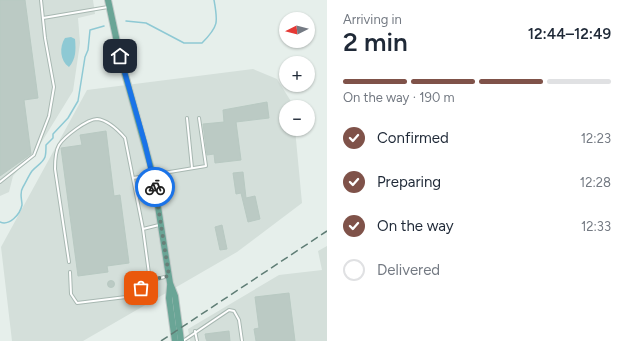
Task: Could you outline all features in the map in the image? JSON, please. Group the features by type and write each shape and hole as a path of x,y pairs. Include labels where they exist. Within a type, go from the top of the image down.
{"main road":[{"path":"108,0 153,175 170,283 169,298 175,341"},
{"path":"170,283 175,296 182,341"}],"lane":[{"path":"0,182 34,155 49,116 54,87 41,0"},
{"path":"43,18 109,7"},
{"path":"187,118 192,168"},
{"path":"133,178 206,166 199,118"},
{"path":"69,262 55,169 56,157 59,145 70,134 92,120 104,121 118,130 125,138 143,229 150,280"},
{"path":"143,229 162,225"},
{"path":"70,272 71,294 77,303 126,297 150,280 169,276"},
{"path":"182,341 229,310 236,312 239,320 242,341"},
{"path":"195,331 197,341"}],"shaded area":[{"path":"0,0 93,0 95,14 78,18 80,43 73,91 41,143 13,176 9,192 0,196"},
{"path":"253,69 277,79 279,82 279,92 285,92 290,100 279,100 279,136 296,136 302,203 237,252 83,341 12,341 1,247 87,90"},
{"path":"327,246 327,341 190,341 188,329 279,275 322,270 318,251"}],"water":[{"path":"71,37 75,39 75,51 73,61 69,67 62,58 61,50 65,38"}],"building":[{"path":"0,0 25,0 38,98 24,100 31,154 0,176"},
{"path":"267,102 269,118 236,122 241,160 215,163 214,154 207,155 203,124 224,122 223,110"},
{"path":"106,131 114,196 120,195 129,263 107,266 108,272 78,276 61,148 82,145 80,135"},
{"path":"243,172 246,198 255,196 260,219 248,222 241,193 236,194 233,173"},
{"path":"222,225 227,249 220,250 215,227"},
{"path":"111,281 114,284 111,287 108,284"},
{"path":"289,293 295,341 256,341 254,329 259,328 255,297"},
{"path":"229,331 230,341 207,341 206,339 205,334"}],"waterway":[{"path":"126,21 146,23 184,43 202,43 212,32 216,23 214,0"},
{"path":"0,222 3,223 14,219 21,209 21,194 23,187 32,171 44,159 46,154 46,145 53,138 53,134 68,118 78,101 85,57 88,50 90,30 104,26"}],"railway":[{"path":"161,341 327,231"}],"way so far":[{"path":"141,288 150,280 169,276 164,235 155,187"}],"route":[{"path":"120,56 151,166 155,187"}]}
